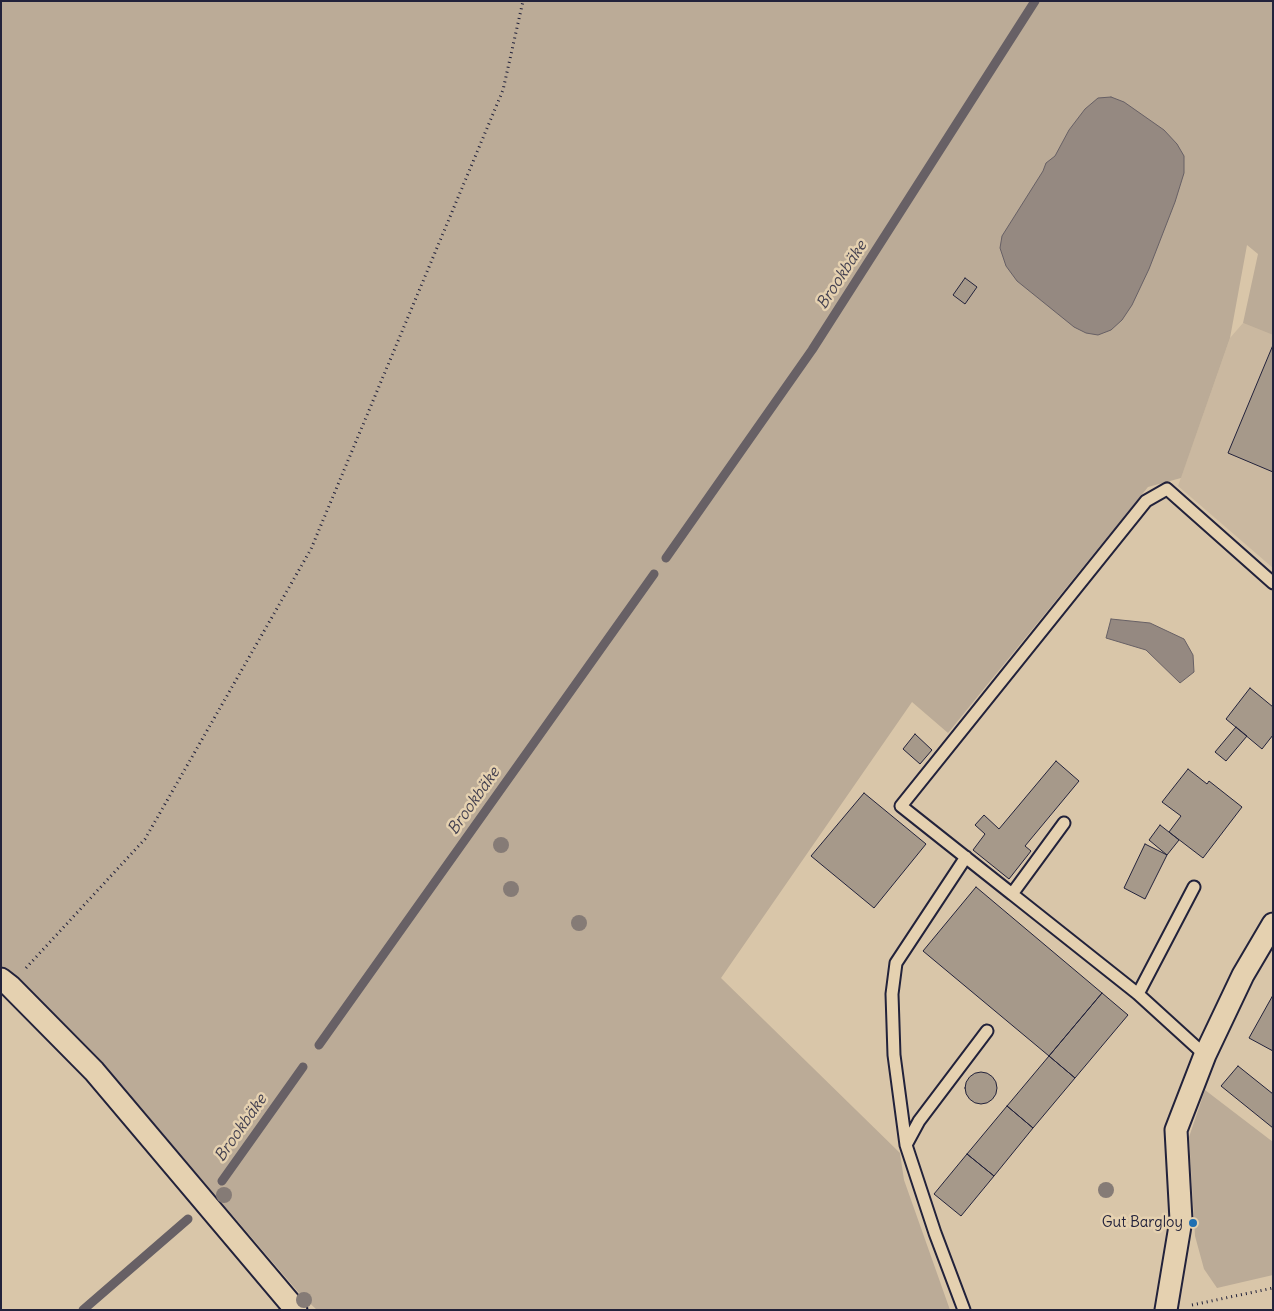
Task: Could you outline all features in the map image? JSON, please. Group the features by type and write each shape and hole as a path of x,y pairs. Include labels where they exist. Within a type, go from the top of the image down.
{"street":[{"path":"1166,1310 1181,1220 1176,1130 1205,1055 1243,975 1273,924"},
{"path":"6,982 94,1072 296,1310"}],"lane":[{"path":"1205,1055 1138,994 901,806 1146,501 1167,489 1273,583"},
{"path":"1012,894 1064,822"},
{"path":"964,1310 935,1233 906,1145 894,1055 892,994 896,963 966,857"},
{"path":"1138,994 1194,887"},
{"path":"906,1145 919,1122 987,1031"}],"path":[{"path":"6,982 145,839 311,549 503,90 523,1"},
{"path":"1188,1306 1273,1288"}],"shaded area":[{"path":"1,1 1273,1 1273,335 1243,323 1258,254 1247,245 1230,338 1181,478 1148,487 948,733 912,702 721,978 900,1153 904,1180 950,1310 317,1310 299,1293 121,1085 60,1019 1,966"},
{"path":"1111,97 1124,102 1164,130 1177,144 1184,156 1184,173 1149,269 1132,305 1122,320 1111,330 1098,335 1086,333 1074,327 1017,281 1006,266 1000,248 1002,236 1043,171 1046,163 1055,156 1069,130 1085,109 1098,98"},
{"path":"1243,323 1273,335 1273,568 1178,486 1230,338"},
{"path":"1111,619 1150,623 1184,639 1193,655 1194,672 1180,683 1146,650 1106,638"},
{"path":"1205,1090 1273,1142 1273,1275 1217,1288 1204,1269 1195,1236 1189,1137"}],"building":[{"path":"965,278 977,287 965,304 953,295"},
{"path":"1273,345 1273,472 1228,453"},
{"path":"1250,688 1273,707 1273,735 1262,749 1226,719"},
{"path":"1236,727 1247,736 1226,761 1215,752"},
{"path":"915,734 932,750 920,764 903,749"},
{"path":"1056,761 1079,781 1025,846 1031,851 1009,879 973,850 985,834 975,825 984,815 999,829"},
{"path":"1188,769 1207,784 1209,781 1242,807 1203,858 1169,832 1181,816 1162,802"},
{"path":"864,793 926,844 874,908 811,856"},
{"path":"1160,825 1179,840 1167,855 1149,840"},
{"path":"1145,844 1167,855 1145,899 1124,888"},
{"path":"976,887 1102,993 1049,1056 923,951"},
{"path":"1102,993 1128,1015 1075,1078 1049,1056"},
{"path":"1273,995 1273,1051 1249,1038"},
{"path":"1049,1056 1075,1078 1033,1128 1007,1106"},
{"path":"1238,1066 1273,1094 1273,1128 1221,1086"},
{"path":"981,1072 987,1073 992,1077 996,1082 996,1094 992,1099 987,1103 981,1104 975,1103 970,1099 966,1094 965,1088 966,1082 970,1077 975,1073"},
{"path":"1007,1106 1033,1128 994,1176 967,1154"},
{"path":"967,1154 994,1176 961,1216 934,1194"}],"waterway":[{"name":"Brookbäke","path":"666,558 812,350 1035,1"},
{"name":"Brookbäke","path":"319,1045 654,574"},
{"name":"Brookbäke","path":"222,1181 303,1067"},
{"name":"Brookbäke","path":"83,1310 188,1219"}],"place":[{"name":"Gut Bargloy","path":"1193,1223"}]}
